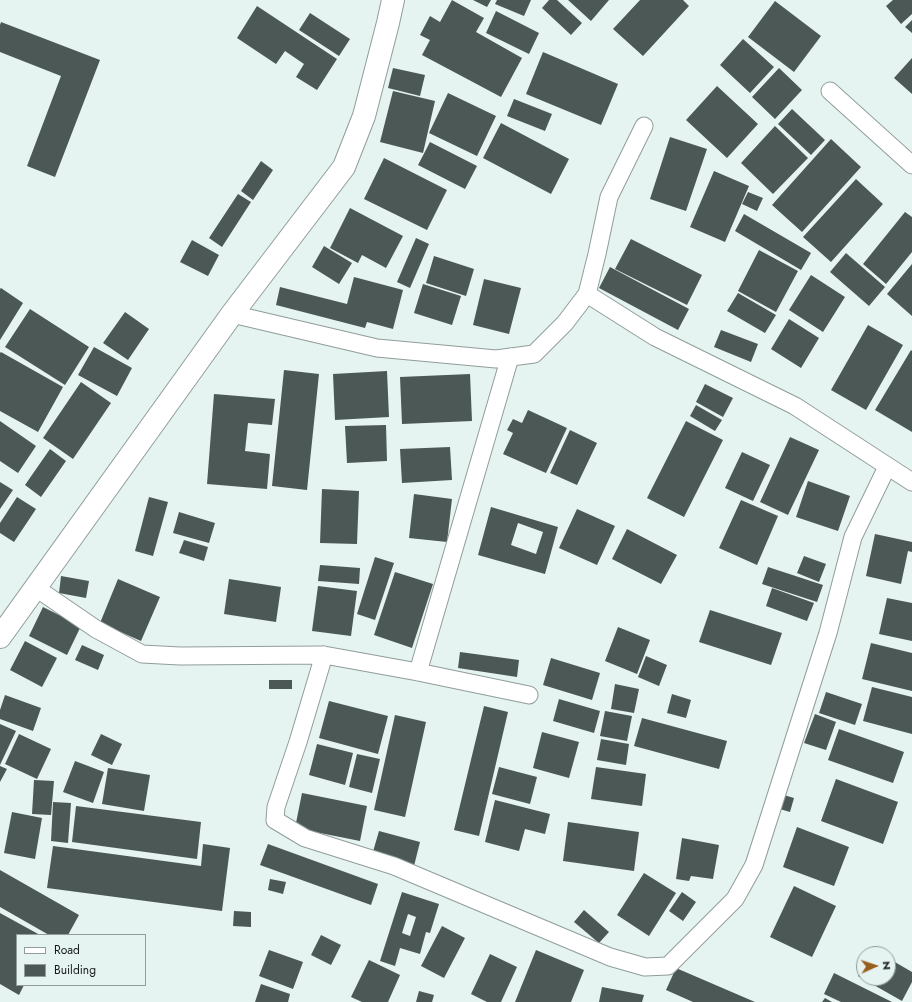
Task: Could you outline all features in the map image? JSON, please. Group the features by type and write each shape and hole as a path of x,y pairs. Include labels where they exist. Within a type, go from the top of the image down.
{"street":[{"path":"0,637 232,314 344,167 364,116 393,0"},
{"path":"830,91 912,165"},
{"path":"232,314 377,348 496,359 534,354 565,323 587,294 597,254 608,197 644,126"},
{"path":"587,294 655,337 795,406 912,482"},
{"path":"418,672 510,357"},
{"path":"324,655 298,742 276,807 275,820 305,838 394,866 610,957 645,967 668,966 735,899 754,865 828,633 854,537 887,467"},
{"path":"36,588 96,629 142,654 180,656 324,655 418,672 529,695"}],"building":[{"path":"452,0 484,18 476,32 522,58 501,97 422,55 430,40 420,35 430,16 440,22"},
{"path":"473,0 491,0 487,7"},
{"path":"497,0 531,0 524,16 495,4"},
{"path":"549,0 557,0 582,23 571,35 542,8"},
{"path":"568,0 609,0 591,21"},
{"path":"640,0 683,0 689,6 643,56 613,29"},
{"path":"893,0 912,0 912,14 901,24 886,6"},
{"path":"775,1 821,36 794,72 748,37"},
{"path":"257,6 337,59 317,90 296,77 304,64 285,51 276,64 237,38"},
{"path":"496,11 539,33 529,54 486,33"},
{"path":"310,13 350,39 339,56 299,30"},
{"path":"912,20 912,33 905,27"},
{"path":"1,22 100,60 55,177 27,166 61,76 0,52"},
{"path":"743,39 774,67 750,93 720,65"},
{"path":"543,52 618,84 601,125 526,94"},
{"path":"912,58 912,94 894,78"},
{"path":"393,68 425,75 420,96 388,88"},
{"path":"779,68 802,90 775,119 752,97"},
{"path":"717,86 758,124 727,158 686,120"},
{"path":"393,91 435,101 423,153 380,142"},
{"path":"448,93 496,116 477,156 429,133"},
{"path":"514,99 552,114 545,131 507,116"},
{"path":"792,109 825,140 811,155 778,124"},
{"path":"501,123 569,159 551,194 483,158"},
{"path":"775,126 808,158 773,194 741,163"},
{"path":"670,137 707,149 686,211 650,199"},
{"path":"831,139 861,167 802,232 772,205"},
{"path":"430,142 477,166 465,189 418,165"},
{"path":"384,158 447,190 427,230 364,199"},
{"path":"261,161 273,170 253,200 241,191"},
{"path":"714,171 749,186 725,242 690,227"},
{"path":"856,179 883,204 831,262 803,237"},
{"path":"748,192 763,198 757,211 742,204"},
{"path":"238,194 251,202 222,247 209,238"},
{"path":"350,208 403,236 386,268 362,255 358,263 330,248"},
{"path":"905,212 912,217 912,252 886,284 863,264"},
{"path":"744,214 811,253 801,270 735,231"},
{"path":"416,238 429,244 410,288 397,282"},
{"path":"631,239 702,275 687,305 615,269"},
{"path":"192,240 219,255 208,276 180,262"},
{"path":"324,246 352,263 339,284 312,267"},
{"path":"759,250 798,271 776,312 738,291"},
{"path":"846,253 885,287 869,306 830,272"},
{"path":"434,256 474,269 466,296 426,283"},
{"path":"912,264 912,316 887,294"},
{"path":"610,267 689,309 678,330 599,288"},
{"path":"811,275 845,297 823,332 789,310"},
{"path":"354,277 403,290 393,329 367,322 365,328 276,305 280,287 347,304"},
{"path":"484,279 521,288 509,334 473,325"},
{"path":"423,284 461,296 452,325 414,313"},
{"path":"1,288 23,303 0,340 0,289"},
{"path":"738,293 776,315 765,333 727,311"},
{"path":"30,309 89,347 65,385 5,347"},
{"path":"125,312 149,329 128,360 103,343"},
{"path":"789,319 819,338 801,368 771,349"},
{"path":"868,325 903,345 866,410 831,390"},
{"path":"721,330 758,344 751,362 714,347"},
{"path":"94,347 132,368 117,396 78,375"},
{"path":"911,350 912,351 912,432 875,410"},
{"path":"1,352 63,387 38,432 0,411"},
{"path":"284,370 319,374 307,490 272,486"},
{"path":"387,371 389,417 335,420 333,374"},
{"path":"470,374 472,421 402,424 400,377"},
{"path":"81,382 111,403 73,459 43,438"},
{"path":"705,384 733,398 723,417 696,402"},
{"path":"214,394 275,399 272,425 248,423 245,451 270,454 267,489 207,484"},
{"path":"696,405 722,420 715,431 690,416"},
{"path":"528,410 567,428 546,473 503,454 513,433 507,430 513,419 522,423"},
{"path":"0,421 36,446 18,473 0,461"},
{"path":"686,421 723,440 684,517 647,498"},
{"path":"386,425 387,461 347,463 345,426"},
{"path":"570,430 597,443 577,485 550,473"},
{"path":"790,437 819,450 788,515 760,502"},
{"path":"450,447 452,480 402,483 400,449"},
{"path":"50,449 66,461 41,497 25,485"},
{"path":"742,452 770,465 753,501 725,488"},
{"path":"808,481 850,496 838,531 796,517"},
{"path":"0,482 13,490 0,509"},
{"path":"322,489 359,491 357,544 320,543"},
{"path":"414,494 452,499 447,542 409,538"},
{"path":"17,497 36,509 14,542 0,533 0,523"},
{"path":"149,497 168,502 153,556 135,551"},
{"path":"741,500 778,516 757,565 719,548"},
{"path":"491,507 558,527 545,574 478,555","holes":["518,523 543,532 536,554 511,545"]},
{"path":"577,509 615,526 597,565 559,548"},
{"path":"179,512 215,523 209,543 173,533"},
{"path":"627,529 677,555 661,584 612,559"},
{"path":"875,534 912,542 912,552 908,551 901,584 866,576"},
{"path":"184,540 208,547 204,561 179,553"},
{"path":"804,556 826,564 819,582 797,573"},
{"path":"375,557 394,563 375,620 357,614"},
{"path":"320,565 360,568 359,584 318,581"},
{"path":"768,567 823,585 817,602 762,584"},
{"path":"395,572 433,584 412,648 374,635"},
{"path":"61,576 89,581 86,598 59,593"},
{"path":"118,579 160,597 141,641 100,623"},
{"path":"229,579 281,587 276,622 224,614"},
{"path":"318,586 357,591 351,636 312,631"},
{"path":"772,588 814,603 807,621 766,606"},
{"path":"887,598 912,603 912,641 879,634"},
{"path":"43,607 81,626 67,655 29,636"},
{"path":"710,610 782,633 771,665 699,642"},
{"path":"618,627 650,640 637,674 605,661"},
{"path":"25,641 57,658 42,687 10,670"},
{"path":"871,643 912,653 912,691 862,679"},
{"path":"82,645 104,655 98,670 75,660"},
{"path":"460,652 519,660 517,677 458,668"},
{"path":"646,656 667,665 659,686 638,677"},
{"path":"551,658 600,673 592,700 543,685"},
{"path":"269,680 292,680 292,689 269,689"},
{"path":"615,684 639,689 634,713 611,709"},
{"path":"872,687 912,697 912,734 863,721"},
{"path":"826,692 862,704 855,725 819,713"},
{"path":"672,694 691,700 686,718 667,713"},
{"path":"5,695 41,708 33,731 0,719 0,710"},
{"path":"559,699 600,711 594,733 553,721"},
{"path":"329,701 388,716 378,754 319,738"},
{"path":"484,706 508,712 479,836 454,830"},
{"path":"605,711 632,716 627,741 600,736"},
{"path":"815,714 836,722 826,750 804,743"},
{"path":"395,715 426,722 405,817 374,810"},
{"path":"642,718 727,741 719,769 634,746"},
{"path":"0,724 16,731 0,765"},
{"path":"839,729 904,752 893,783 828,760"},
{"path":"542,732 579,742 569,778 533,768"},
{"path":"19,734 51,749 37,779 5,764"},
{"path":"101,734 122,744 112,765 91,755"},
{"path":"601,739 629,744 626,765 597,760"},
{"path":"317,744 353,753 345,785 309,775"},
{"path":"357,754 380,759 372,793 349,787"},
{"path":"75,761 104,772 93,803 63,792"},
{"path":"0,766 7,769 0,782"},
{"path":"499,767 537,777 530,804 492,794"},
{"path":"596,767 646,774 642,806 591,799"},
{"path":"108,768 150,775 144,811 102,804"},
{"path":"836,779 898,802 883,844 821,821"},
{"path":"34,780 54,781 51,815 32,814"},
{"path":"302,793 367,806 360,841 295,828"},
{"path":"777,793 794,798 790,812 773,807"},
{"path":"495,800 550,814 545,834 525,829 519,851 485,842"},
{"path":"53,802 71,803 68,843 51,841"},
{"path":"76,806 201,822 197,859 72,842"},
{"path":"12,812 42,818 35,859 4,853"},
{"path":"568,822 639,832 634,871 563,861"},
{"path":"797,827 849,847 834,886 783,867"},
{"path":"379,831 420,842 414,866 372,855"},
{"path":"682,838 719,845 713,879 691,876 689,881 676,879"},
{"path":"203,844 230,848 222,911 47,888 53,846 201,866"},
{"path":"268,844 378,884 371,905 260,865"},
{"path":"0,870 79,915 69,934 47,934 0,907"},
{"path":"644,873 676,893 649,936 617,915"},
{"path":"270,879 286,882 283,894 268,890"},
{"path":"794,886 836,906 812,957 770,937"},
{"path":"402,892 439,904 430,933 426,932 420,954 400,948 395,966 380,961","holes":["408,914 416,917 410,936 402,933"]},
{"path":"682,892 696,902 683,921 669,911"},
{"path":"584,910 609,932 599,943 574,922"},
{"path":"234,911 251,912 251,927 233,926"},
{"path":"0,913 38,934 16,934 16,986 24,986 19,995 0,984"},
{"path":"442,926 465,938 444,978 421,966"},
{"path":"321,935 341,945 331,965 311,955"},
{"path":"269,950 303,962 293,989 259,976"},
{"path":"536,950 584,970 571,1002 515,1002"},
{"path":"490,954 517,967 501,1002 487,1002 471,994"},
{"path":"369,960 400,975 388,1002 362,1002 351,997"},
{"path":"896,963 912,972 912,982 902,1001 876,986 896,986"},
{"path":"676,968 755,1002 693,1002 666,990"},
{"path":"834,973 856,984 856,986 860,986 892,1002 841,1002 824,994"},
{"path":"261,984 290,994 288,1002 255,1002"},
{"path":"602,987 644,995 642,1002 599,1002"},
{"path":"419,991 434,995 432,1002 416,1002"},
{"path":"825,998 832,1002 822,1002"}]}
